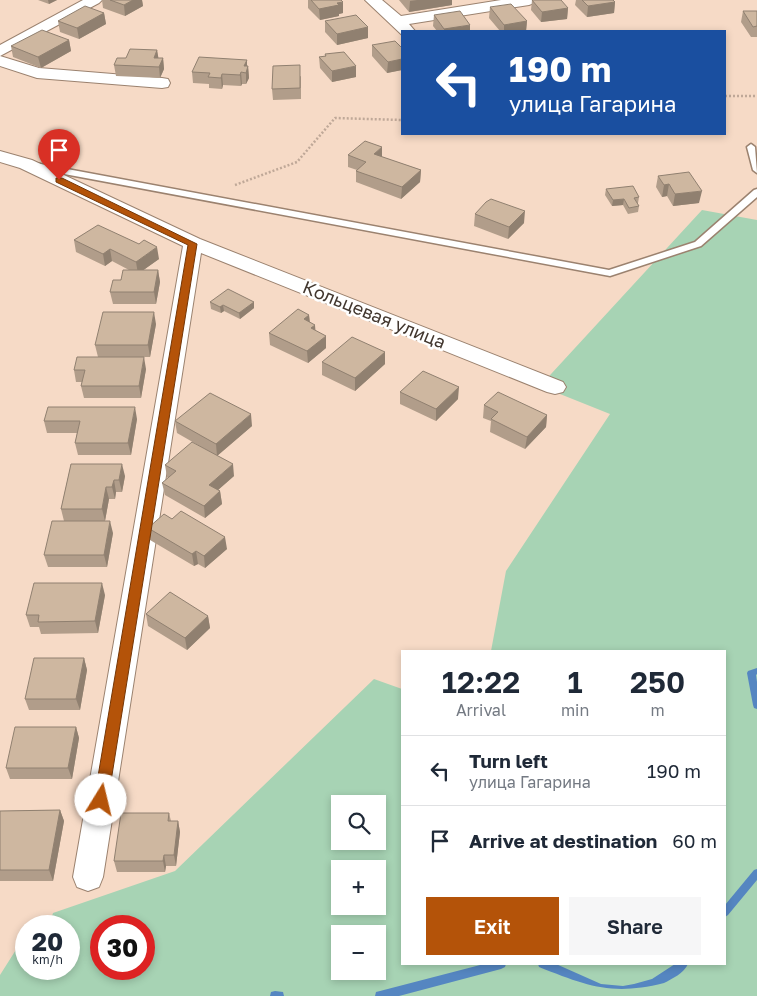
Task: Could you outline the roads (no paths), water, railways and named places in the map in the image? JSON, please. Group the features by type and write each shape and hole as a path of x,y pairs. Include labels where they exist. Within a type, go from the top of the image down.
{"street":[{"path":"0,51 94,0"},
{"path":"373,0 403,26 529,0"},
{"path":"0,61 37,73 162,83"},
{"name":"Кольцевая улица","path":"0,156 26,164 193,244 554,387"},
{"path":"88,877 193,244"}],"lane":[{"path":"752,147 757,170"},
{"path":"26,164 610,273 698,244 757,192"}],"waterway":[{"path":"757,671 751,673 757,705"},
{"path":"726,911 757,873"},
{"path":"380,996 497,965"},
{"path":"546,965 601,989 612,991 623,991 645,986 665,977 682,965"}]}
